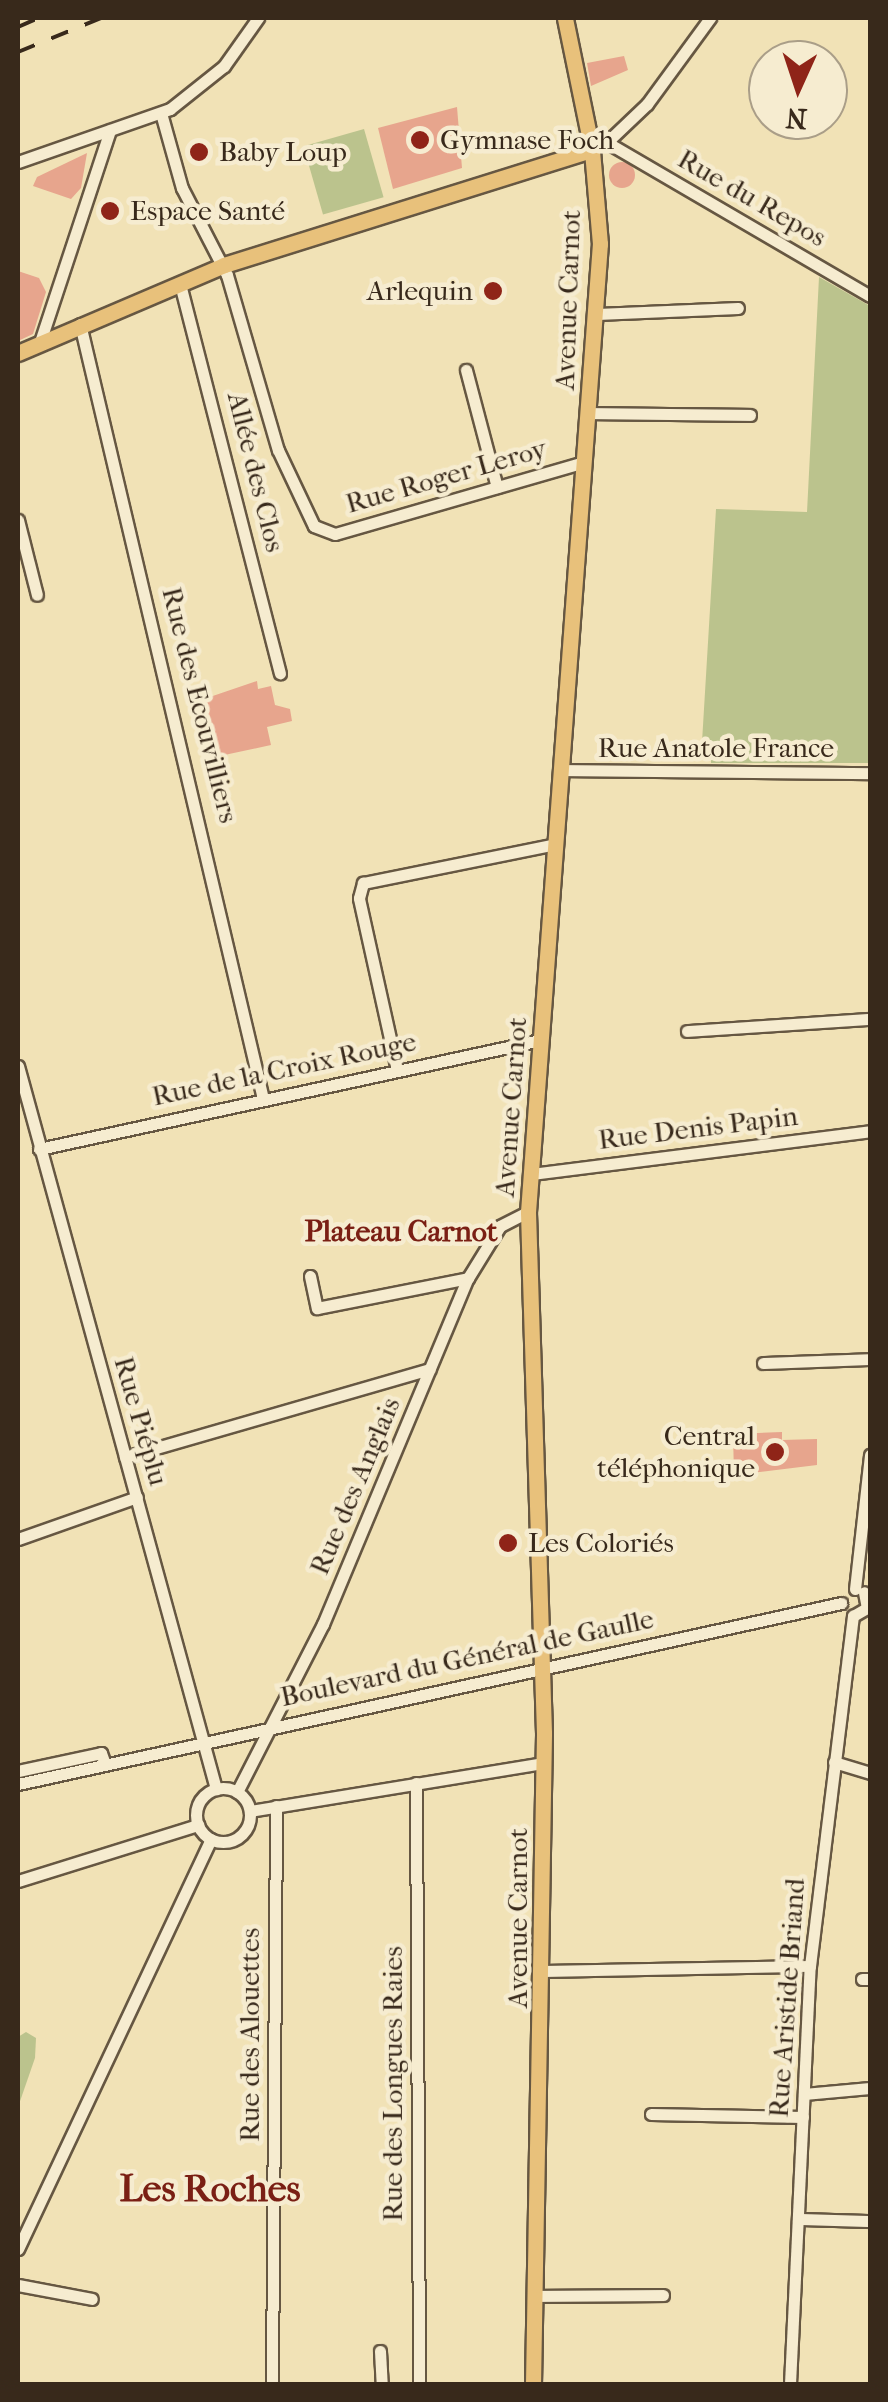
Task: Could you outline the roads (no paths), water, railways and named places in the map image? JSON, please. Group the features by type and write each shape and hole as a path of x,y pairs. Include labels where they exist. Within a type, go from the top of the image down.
{"main road":[{"name":"Avenue Carnot","path":"533,2384 543,1971 543,1763 528,1212 597,314 592,150 565,18"},
{"path":"18,352 224,265 592,150"}],"street":[{"path":"18,162 161,113 224,66 258,18"},
{"path":"592,150 608,143 710,18"},
{"path":"161,113 182,188 224,265"},
{"path":"40,342 110,130"},
{"name":"Rue du Repos","path":"608,143 870,296"},
{"name":"Rue Roger Leroy","path":"224,265 278,450 320,531 335,534 585,462"},
{"name":"Allée des Clos","path":"180,284 280,672"},
{"path":"597,314 738,308"},
{"name":"Rue des Ecouvilliers","path":"80,324 262,1100"},
{"path":"466,370 497,487"},
{"path":"589,412 750,415"},
{"path":"18,520 38,595"},
{"name":"Rue Anatole France","path":"562,770 870,773"},
{"path":"397,1070 358,898 363,884 556,844"},
{"path":"687,1030 870,1019"},
{"name":"Rue de la Croix Rouge","path":"38,1149 540,1040"},
{"name":"Rue Piéplu","path":"18,1066 216,1789"},
{"name":"Rue Denis Papin","path":"531,1174 870,1132"},
{"name":"Rue des Anglais","path":"237,1792 323,1624 468,1278 500,1226 528,1212"},
{"path":"310,1276 317,1308 468,1278"},
{"path":"763,1363 870,1359"},
{"path":"125,1457 430,1368"},
{"path":"852,1616 841,1603 863,1590 870,1456"},
{"path":"18,1539 136,1497"},
{"name":"Rue Aristide Briand","path":"790,2384 810,1966 852,1616 868,1608 863,1590"},
{"name":"Boulevard du Général de Gaulle","path":"18,1784 271,1724 841,1603"},
{"name":"Boulevard du Général de Gaulle","path":"18,1772 102,1753 105,1764"},
{"path":"834,1762 870,1773"},
{"path":"250,1811 543,1763"},
{"name":"Rue des Longues Raies","path":"416,1783 419,2384"},
{"path":"216,1789 237,1792 250,1811 236,1839 211,1839 198,1824 199,1803 216,1789"},
{"name":"Rue des Alouettes","path":"272,2384 276,1806"},
{"path":"18,1881 198,1824"},
{"path":"18,2249 211,1839"},
{"path":"543,1971 810,1966"},
{"path":"804,2094 870,2088"},
{"path":"651,2114 803,2117"},
{"path":"798,2220 870,2220"},
{"path":"18,2285 92,2299"},
{"path":"533,2296 663,2295"},
{"path":"380,2350 382,2384"}],"railway":[{"path":"18,27 38,18"},
{"path":"18,52 101,18"}],"place":[{"name":"Gymnase Foch","path":"420,140"},
{"name":"Baby Loup","path":"199,152"},
{"name":"Espace Santé","path":"110,211"},
{"name":"Arlequin","path":"493,291"},
{"name":"Central téléphonique","path":"775,1452"},
{"name":"Les Coloriés","path":"508,1543"}],"district":[{"name":"Plateau Carnot","path":"401,1232"},
{"name":"Les Roches","path":"210,2189"}]}
